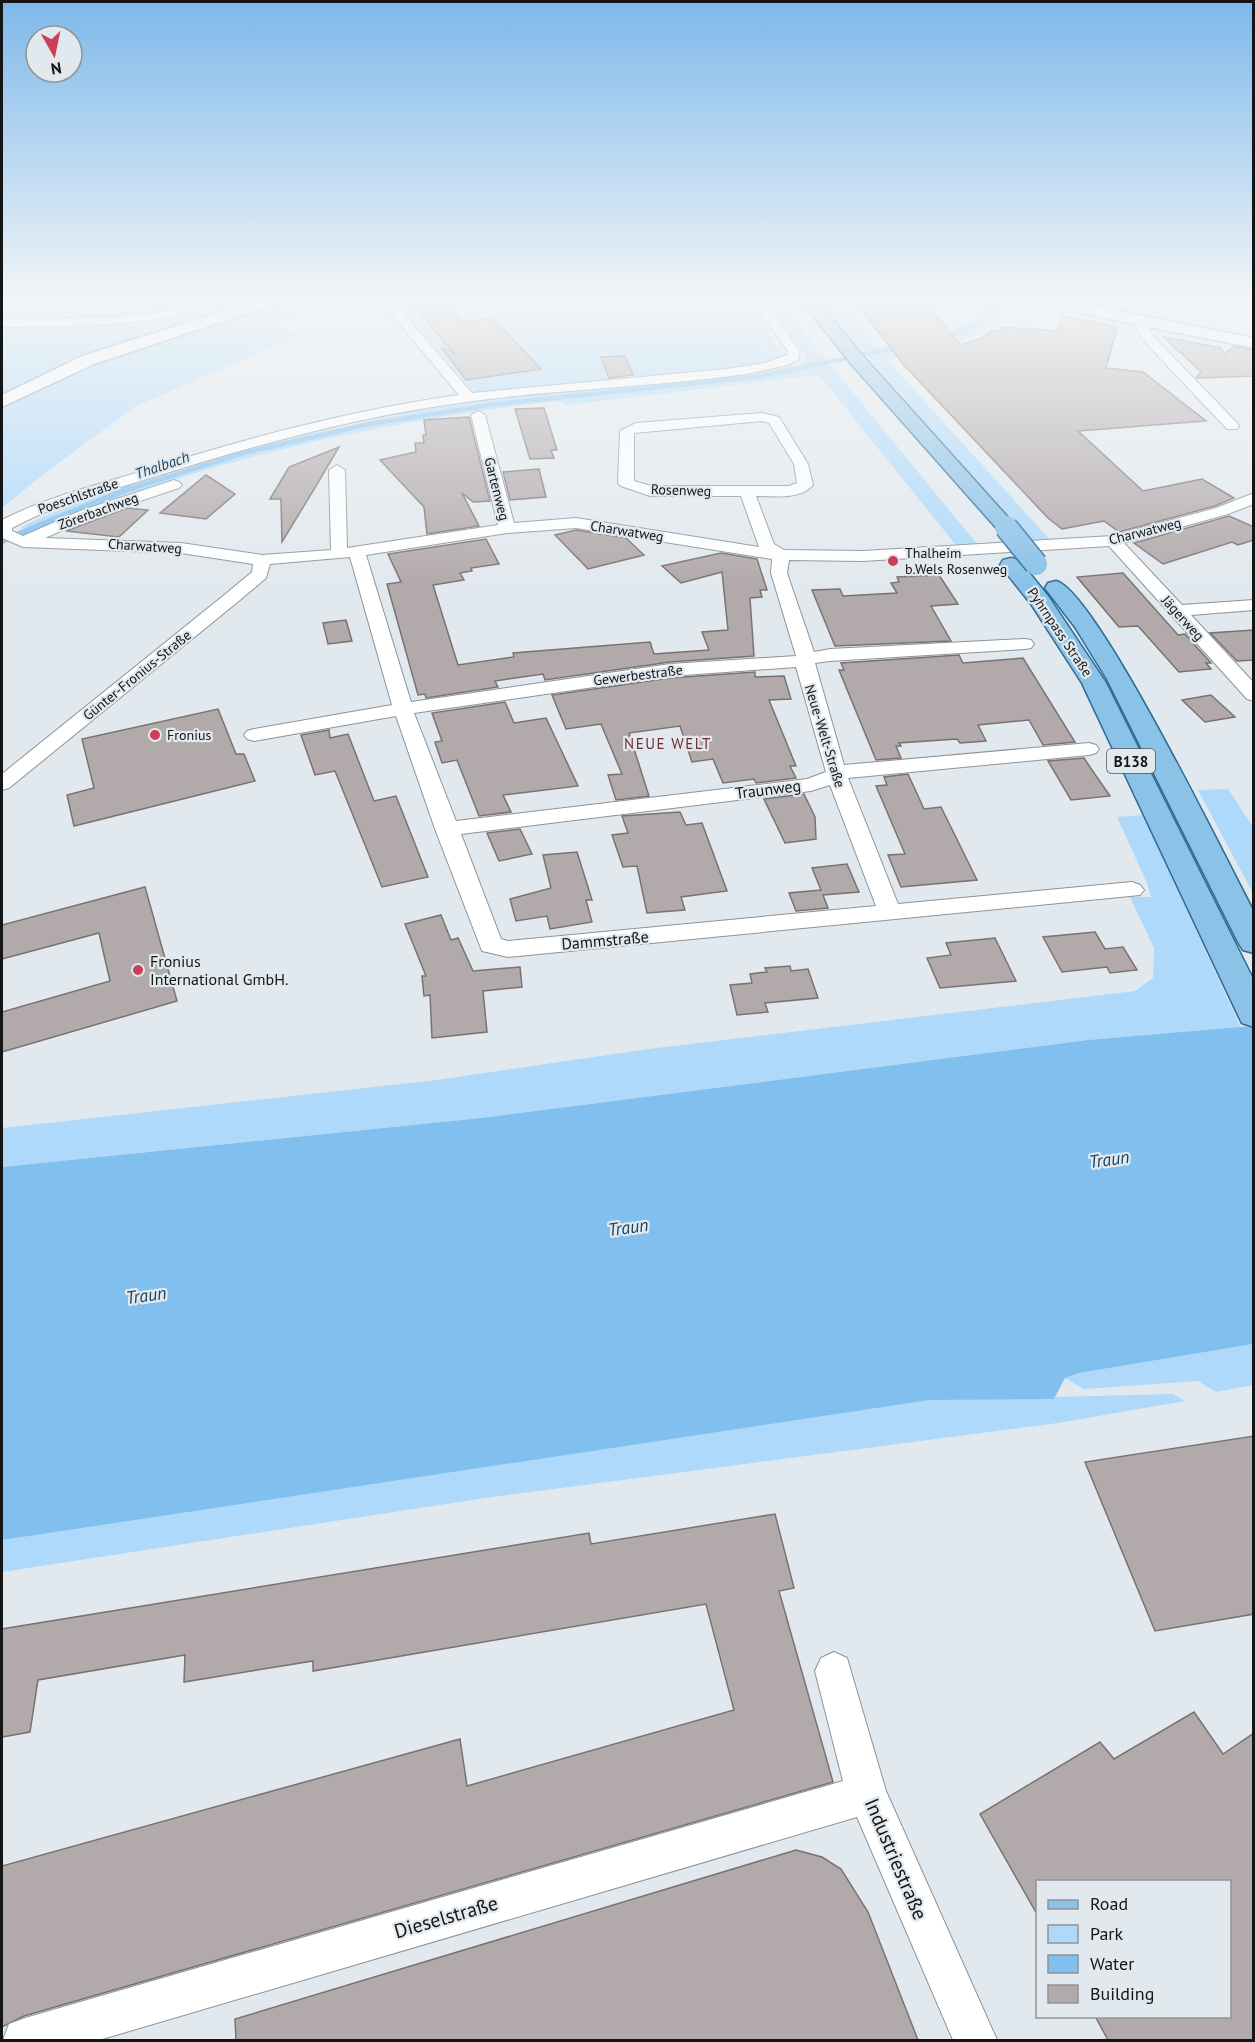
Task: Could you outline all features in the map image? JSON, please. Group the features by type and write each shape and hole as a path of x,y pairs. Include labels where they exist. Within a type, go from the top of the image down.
{"main road":[{"path":"2,402 16,395"},
{"name":"Pyhrnpass Straße","path":"875,395 959,502"},
{"name":"Pyhrnpass Straße","path":"881,395 1006,527 1040,601 1094,683 1254,1015"},
{"name":"Pyhrnpass Straße","path":"982,529 1024,564 1085,624 1119,679 1254,942"}],"street":[{"name":"Poeschlstraße","path":"12,535 24,515 224,450 339,422 468,398 498,395"},
{"path":"1203,395 1232,426"},
{"name":"Gartenweg","path":"478,415 507,528"},
{"name":"Rosenweg","path":"762,417 774,420 801,464 805,485 791,491 747,491 650,491 626,483 627,431 636,427 762,417"},
{"name":"Dammstraße","path":"337,470 348,553 446,829 491,945 508,949 1132,890"},
{"name":"Zörerbachweg","path":"12,535 87,514 174,485"},
{"path":"747,491 767,547 781,555"},
{"name":"Charwatweg","path":"12,535 181,548 262,560 348,553 507,528 576,523 781,555 863,556 1113,541 1222,511 1254,498"},
{"name":"Jägerweg","path":"1113,541 1254,695"},
{"name":"Neue-Welt-Straße","path":"781,555 779,573 805,649 806,671 837,776 890,913"},
{"name":"Günter-Fronius-Straße","path":"2,784 260,574 262,560"},
{"path":"1177,611 1254,605"},
{"name":"Gewerbestraße","path":"254,735 403,709 670,670 788,663 830,655 1025,644"},
{"name":"Traunweg","path":"446,829 811,784 851,770 1089,749"},
{"name":"Industriestraße","path":"834,1671 867,1794 975,2040"},
{"name":"Dieselstraße","path":"24,2040 867,1794"}],"green space":[{"path":"2,395 161,395 136,406 45,473 2,508"},
{"path":"521,395 649,395 567,405 560,401 465,413 325,439 232,462 128,494 32,532 21,527 75,504 134,483 236,452 440,406"},
{"path":"835,395 855,395 977,544 955,544"},
{"path":"901,395 919,395 1051,541 1030,542"},
{"path":"1228,789 1253,827 1253,893 1198,790"},
{"path":"1143,815 1241,1028 1088,1040 481,1118 2,1167 2,1128 437,1080 649,1049 1135,991 1153,978 1154,948 1130,897 1151,897 1117,817"},
{"path":"1253,1344 1253,1385 1216,1392 1198,1381 1084,1389 1065,1378 1079,1373"},
{"path":"1173,1394 1185,1401 1058,1423 492,1497 2,1572 2,1540 118,1521 930,1400"}],"water":[{"name":"Traun","path":"1253,1026 1253,1344 1079,1373 1065,1378 1054,1399 930,1400 2,1540 2,1167 481,1118 1088,1040"}],"building":[{"path":"932,395 1173,395 1206,421 1078,431 1143,491 1202,479 1234,498 1215,506 1119,532 1104,521 1062,529 1048,518"},
{"path":"544,408 557,450 551,450 554,458 530,459 515,409"},
{"path":"469,417 490,501 473,502 462,493 479,526 427,534 424,507 380,460 416,452 415,443 424,443 423,435 426,435 424,420"},
{"path":"339,447 282,542 281,499 270,499 289,467"},
{"path":"539,469 546,497 510,500 503,472"},
{"path":"206,475 235,494 206,519 160,513"},
{"path":"127,508 148,510 119,537 66,531"},
{"path":"1229,516 1254,527 1254,540 1238,545 1232,542 1163,564 1134,543"},
{"path":"576,530 626,538 644,555 588,569 555,535"},
{"path":"486,539 499,564 471,568 472,571 460,573 464,580 433,585 458,665 514,657 513,653 650,642 654,654 709,650 702,632 728,630 722,572 681,583 662,566 721,553 757,559 767,590 760,590 762,597 750,598 754,656 670,662 545,680 543,674 495,681 498,687 426,698 425,694 418,695 387,584 401,582 388,554"},
{"path":"1123,573 1178,635 1185,634 1211,663 1206,663 1211,669 1179,672 1138,626 1119,627 1077,577"},
{"path":"939,575 958,604 931,606 951,641 835,646 812,590 840,589 843,596 897,593 891,583 899,582 897,577"},
{"path":"346,620 352,641 328,644 323,623"},
{"path":"1254,630 1254,660 1237,661 1210,633"},
{"path":"959,655 963,663 1023,658 1075,742 1043,745 1029,720 978,725 986,741 960,743 957,739 899,743 901,746 896,746 901,758 876,760 839,670 844,670 841,663"},
{"path":"755,672 755,677 784,676 791,699 769,700 796,766 790,766 796,778 756,783 754,779 723,783 713,759 692,762 680,726 629,733 649,796 616,800 608,775 622,774 601,724 566,729 552,695 670,678"},
{"path":"1211,695 1235,717 1205,722 1182,700"},
{"path":"505,702 514,723 546,718 578,786 503,795 511,812 479,816 457,760 442,763 435,742 442,741 432,713"},
{"path":"218,709 236,754 244,754 255,781 74,826 67,795 94,788 82,739"},
{"path":"329,730 330,738 348,734 374,801 396,796 428,877 382,887 335,771 315,775 301,735"},
{"path":"1084,758 1110,796 1071,800 1048,761"},
{"path":"908,774 924,809 941,807 977,880 901,887 888,855 905,854 876,786 887,785 884,777"},
{"path":"804,794 815,817 816,839 785,843 764,799"},
{"path":"680,812 686,825 702,823 727,891 681,897 685,910 647,913 637,866 623,867 612,835 628,833 622,816"},
{"path":"520,829 532,854 499,861 487,833"},
{"path":"577,852 592,900 586,900 592,922 550,929 547,916 516,921 510,899 551,888 543,855"},
{"path":"847,864 859,892 823,895 828,908 796,911 789,893 821,890 812,868"},
{"name":"Fronius International GmbH.","path":"145,887 177,1001 2,1052 2,1012 110,981 99,933 2,959 2,925"},
{"path":"441,915 451,940 458,938 473,971 520,967 522,987 483,991 487,1032 432,1038 430,995 424,996 422,976 426,976 405,924"},
{"path":"1095,932 1105,949 1123,947 1137,970 1110,973 1107,967 1062,972 1043,937"},
{"path":"995,938 1016,981 940,988 927,958 951,955 946,943"},
{"path":"790,966 791,971 808,969 818,998 765,1003 768,1012 737,1015 730,985 752,983 750,974 767,972 765,968"},
{"path":"1254,1436 1254,1614 1155,1631 1085,1462"},
{"path":"775,1514 794,1588 779,1591 833,1782 24,2016 2,2027 2,1866 460,1739 467,1786 734,1710 706,1604 313,1671 313,1661 184,1682 185,1655 38,1680 30,1732 2,1737 2,1629 589,1533 591,1544"},
{"path":"1194,1712 1223,1754 1254,1733 1254,2040 1108,2040 1096,2018 1231,2018 1231,1880 1036,1880 1036,1912 980,1814 1100,1742 1114,1759"},
{"path":"796,1850 822,1857 841,1869 868,1912 918,2040 236,2040 235,2019"}],"waterway":[{"name":"Thalbach","path":"124,491 244,453 369,424 497,404 581,395"},
{"name":"Thalbach","path":"2,541 128,489"}],"place":[{"name":"Thalheim b.Wels Rosenweg","path":"893,561"},
{"name":"Fronius","path":"155,735"},
{"name":"Fronius International GmbH.","path":"138,970"}],"district":[{"name":"NEUE WELT","path":"668,743"}]}
